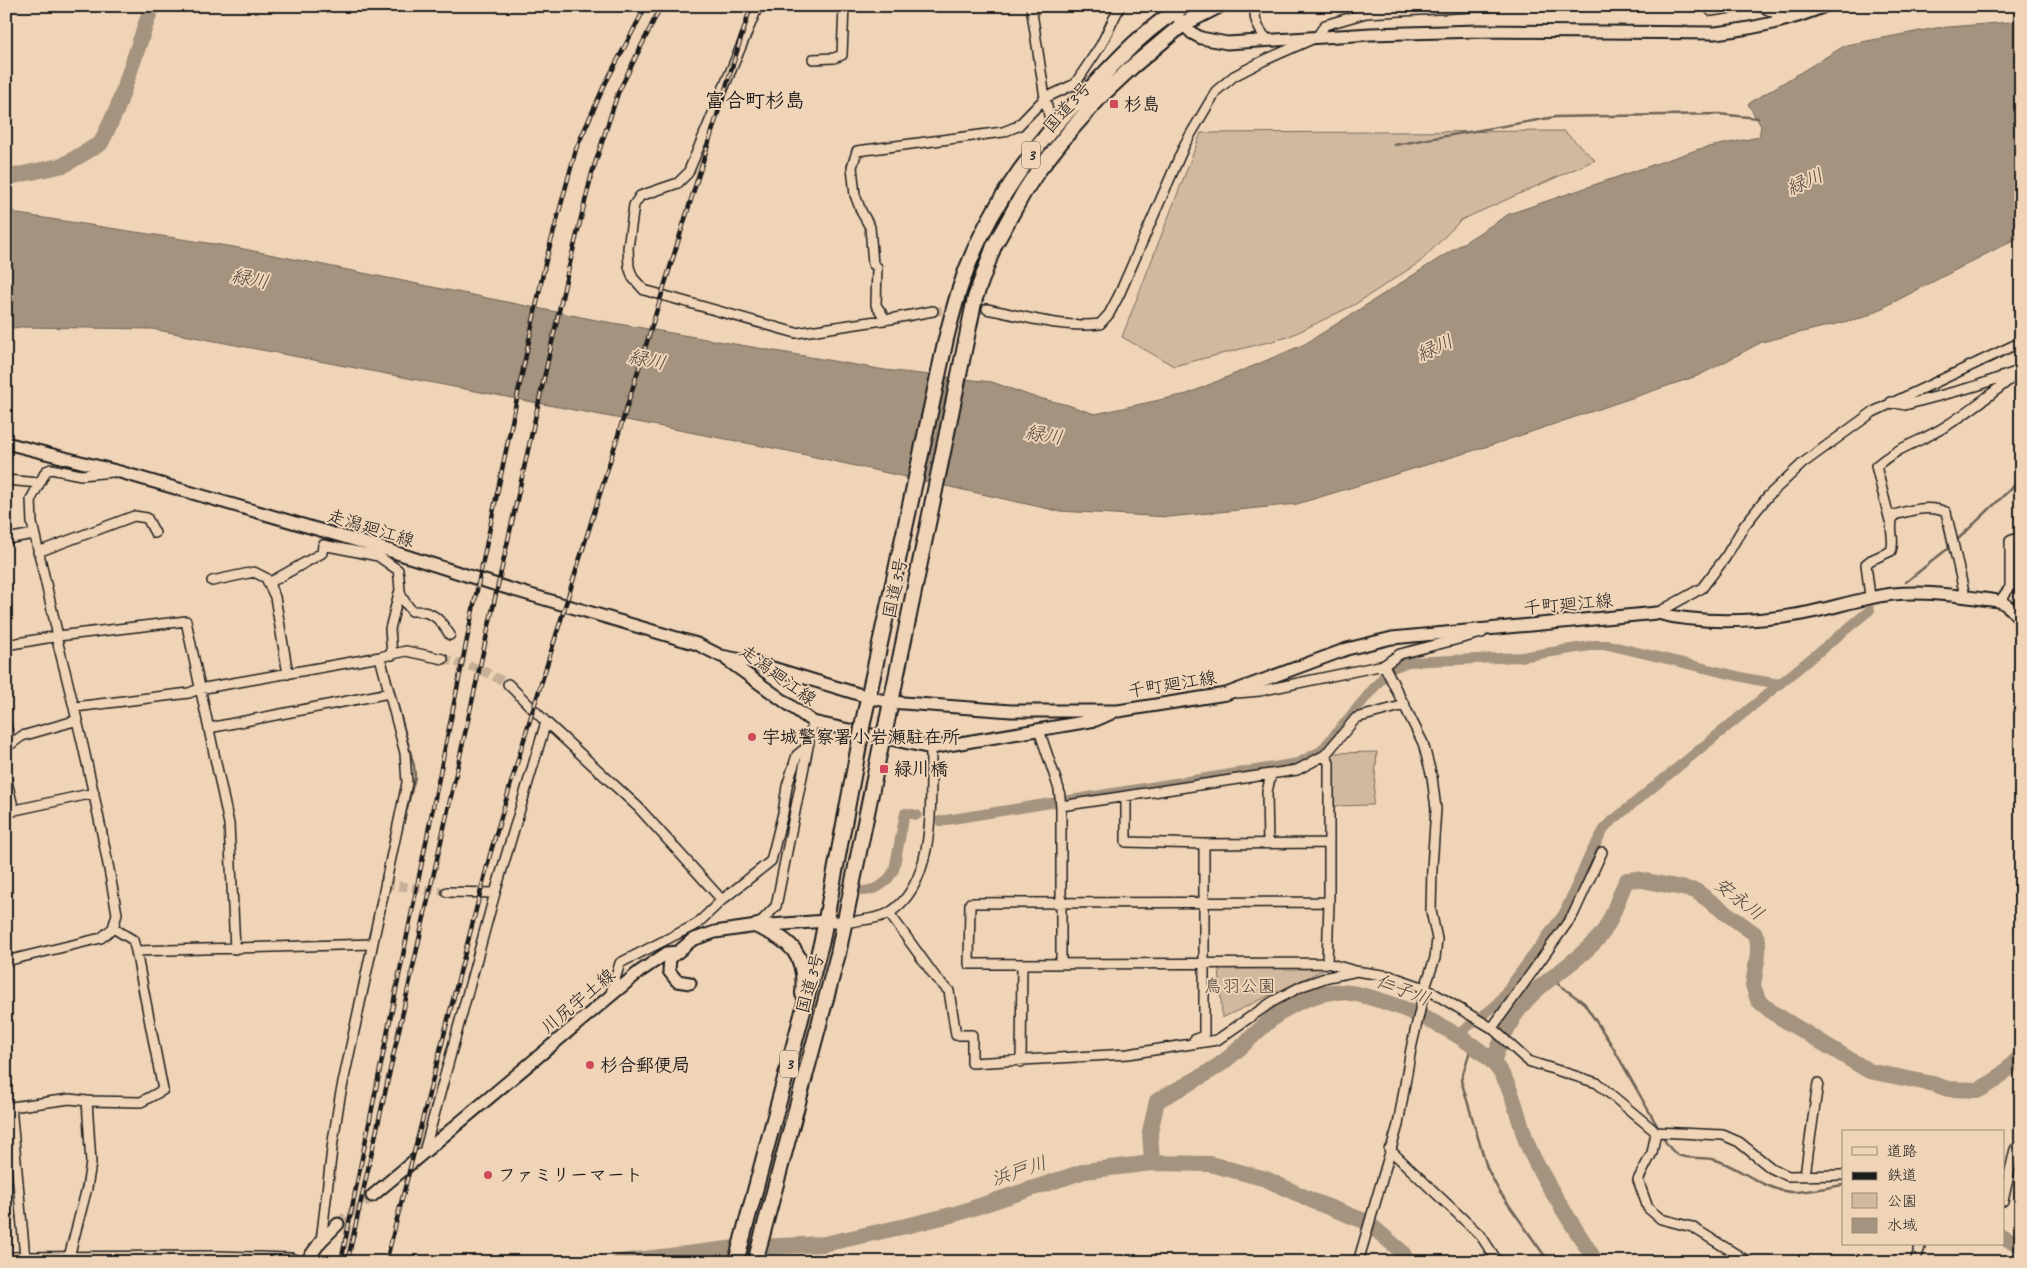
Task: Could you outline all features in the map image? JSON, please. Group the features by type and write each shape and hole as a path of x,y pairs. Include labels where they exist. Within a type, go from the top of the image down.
{"highway":[{"name":"国道3号","path":"755,1262 838,954 975,298 994,246 1038,171 1100,97 1183,24 1218,6"},
{"name":"国道3号","path":"736,1262 826,921 870,691 946,339 959,290 981,238 1002,199 1030,156 1052,128 1125,50 1176,8"},
{"path":"757,926 785,940 792,947 796,955 802,968 804,986 801,1020"}],"main road":[{"path":"1176,8 1183,24 1192,33 1202,38 1226,43 1317,37 1479,31 1715,33 1789,20 1825,6"},
{"name":"走潟廻江線","path":"6,443 120,472 377,551 697,644 721,656 813,722 931,748"},
{"name":"千町廻江線","path":"891,696 1010,711 1118,711 1226,694 1356,647 1392,638 1656,613 1672,617 1720,620 1767,618 1795,615 1837,607 1870,597 1899,593 1965,596 2000,602 2010,607 2021,620"},
{"name":"走潟廻江線","path":"721,656 891,696"},
{"name":"千町廻江線","path":"931,748 1096,720 1118,711"},
{"name":"川尻宇土線","path":"372,1196 639,972 667,953 678,952 692,940 715,932 757,926 826,921 844,923"},
{"path":"678,952 670,958 669,971 677,980 690,983"},
{"path":"304,1262 321,1240 338,1224"}],"street":[{"path":"758,6 688,173 678,183 640,196 634,205 628,248 629,267 633,278 644,290 796,333 933,311"},
{"path":"813,59 834,58 842,55 844,6"},
{"path":"1031,6 1045,98 1052,128"},
{"path":"886,320 876,305 877,267 873,264 870,227 861,212 856,195 852,167 857,151 1003,132 1018,126 1045,98 1075,84 1101,45 1120,6"},
{"path":"1256,6 1255,15 1258,25 1261,33 1269,41"},
{"path":"987,309 1048,321 1088,326 1100,324 1109,314 1119,295 1185,144 1216,91 1234,76 1317,37 1325,25 1366,14 1491,6"},
{"path":"1708,6 1711,11 1744,6"},
{"path":"1760,6 1789,20"},
{"path":"1656,613 1702,588 1726,558 1744,526 1768,496 1803,463 1873,412 1891,402 2021,342"},
{"path":"1891,402 1905,405 1976,386 2021,371"},
{"path":"1870,597 1866,564 1891,551 1894,545 1876,466 1888,455 1948,425 2021,371"},
{"path":"6,961 101,938 113,928 117,914 94,793 34,534 31,499 46,471 51,469 81,475 120,472"},
{"path":"6,480 39,484"},
{"path":"1890,521 1894,515 1915,509 1937,509 1946,512 1965,596"},
{"path":"38,552 134,516 147,518 155,533"},
{"path":"6,539 34,534"},
{"path":"2000,602 2010,587 2010,541 2021,536"},
{"path":"269,583 322,553 323,545 377,551 398,570 399,593 390,629 392,655"},
{"path":"212,581 254,572 266,578 275,597 288,674"},
{"path":"399,593 412,611 425,611 442,623 450,635"},
{"path":"6,645 57,636 186,621 231,840 235,949"},
{"path":"1226,694 1260,691 1384,665 1400,654 1494,628"},
{"path":"75,707 189,693 199,689 380,658 406,651 443,659"},
{"path":"321,1240 338,1106 407,783 405,752 380,658"},
{"path":"1358,1262 1389,1149 1398,1125 1411,1049 1425,988 1435,958 1437,939 1431,911 1436,809 1432,777 1423,743 1384,665"},
{"path":"508,684 638,807 722,900"},
{"path":"209,728 389,693"},
{"path":"1061,806 1297,770 1325,755 1356,718 1405,705"},
{"path":"6,725 9,745 22,736 78,720"},
{"path":"424,1152 495,893 546,722"},
{"path":"757,926 776,906 813,722"},
{"path":"1039,730 1059,789 1061,806 1061,963"},
{"path":"610,996 620,963 697,924 722,900 771,861 783,813 787,786 797,755 807,747"},
{"path":"844,923 889,913 904,899 918,880 928,834 931,748"},
{"path":"1325,755 1329,763 1327,963"},
{"path":"1268,844 1268,792 1271,774"},
{"path":"6,777 10,811 94,793"},
{"path":"1126,797 1126,842 1204,844 1329,843"},
{"path":"1187,1044 1204,1035 1204,844"},
{"path":"1492,1028 1573,915 1602,852"},
{"path":"447,892 495,893"},
{"path":"1329,902 1204,901 970,904 969,964 1327,963 1355,971 1390,976 1425,988 1492,1028 1528,1061 1597,1083 1656,1132 1723,1135 1739,1142 1771,1168 1788,1176 1842,1175"},
{"path":"889,913 936,978 949,991 956,1035 972,1035 972,1063 1022,1062 1128,1054 1217,1040 1272,1002 1302,986 1328,977 1355,971"},
{"path":"26,1258 11,1107 70,1099 141,1102 163,1090 136,951 132,940 113,928"},
{"path":"136,951 372,944"},
{"path":"1022,964 1022,1062"},
{"path":"1805,1175 1818,1083"},
{"path":"69,1257 87,1188 91,1163 87,1101"},
{"path":"1656,1132 1652,1153 1638,1180 1648,1208 1661,1219 1692,1227 1749,1262"},
{"path":"2004,1197 2015,1149 2021,1146"},
{"path":"1389,1149 1481,1236 1498,1262"},
{"path":"1915,1262 1919,1246"},
{"path":"6,1257 216,1256 290,1258 304,1262"}],"green space":[{"path":"1564,131 1595,160 1461,220 1420,262 1354,305 1288,337 1174,366 1122,337 1201,133"},
{"path":"1377,752 1373,805 1333,806 1333,753"},
{"name":"鳥羽公園","path":"1219,966 1329,967 1222,1018"}],"water":[{"name":"緑川","path":"2021,15 2021,236 1865,317 1762,342 1700,375 1492,445 1297,504 1169,517 1058,511 788,451 152,329 20,327 6,329 6,206 18,214 234,247 596,320 885,370 992,382 1031,396 1095,414 1187,394 1305,344 1509,214 1699,149 1759,137 1761,126 1748,104 1846,45 1936,28 2011,22"}],"waterway":[{"path":"9,177 64,165 101,143 117,109 152,6"},
{"path":"1394,145 1555,117 1718,114 1758,118"},
{"path":"1955,542 2021,479"},
{"path":"1906,582 1951,546"},
{"path":"1457,1035 1495,1006 1564,913 1590,854 1606,826 1870,610"},
{"path":"1395,667 1408,662 1521,657 1596,645 1608,645 1750,679 1780,684"},
{"path":"385,658 414,766 415,777 401,832"},
{"path":"940,821 1298,763 1321,751 1383,677"},
{"path":"864,891 878,887 891,875 894,870 905,813 917,815"},
{"name":"安永川","path":"1493,1062 1507,1029 1527,999 1595,942 1609,922 1627,880 1637,879 1696,891 1755,934 1758,941 1758,954 1753,985 1758,1000 1773,1013 1869,1071 1933,1084 1948,1089 1979,1090 1996,1080 2021,1056"},
{"path":"1551,979 1584,1003 1611,1044 1659,1129"},
{"name":"仁子川","path":"1152,1163 1150,1132 1157,1101 1214,1068 1288,1008 1324,993 1350,993 1397,1006 1422,1017 1447,1029 1487,1056 1499,1070 1510,1089 1524,1134 1539,1169 1596,1262"},
{"path":"1472,1044 1461,1080 1487,1168 1499,1191 1549,1262"},
{"path":"1661,1134 1670,1148 1678,1155 1716,1160 1761,1183 1780,1190 1802,1192 1842,1185"},
{"name":"浜戸川","path":"620,1262 736,1248 824,1244 955,1214 1085,1171 1152,1163 1210,1164 1266,1179 1313,1201 1367,1222 1402,1252 1408,1262"},
{"name":"仁子川","path":"2004,1237 2021,1245"}],"tunnel":[{"path":"933,311 987,309"},
{"path":"443,659 480,669 508,684"},
{"path":"385,884 447,892"},
{"path":"338,1224 372,1196"}],"railway":[{"path":"341,1262 545,264 576,149 604,86 646,6"},
{"path":"348,1259 567,275 592,173 618,93 661,6"},
{"path":"386,1262 491,851 751,6"}],"place":[{"name":"杉島","path":"1114,104"},
{"name":"宇城警察署小岩瀬駐在所","path":"752,737"},
{"name":"緑川橋","path":"884,769"},
{"name":"杉合郵便局","path":"590,1065"},
{"name":"ファミリーマート","path":"488,1175"}],"district":[{"name":"富合町杉島","path":"755,100"}]}
